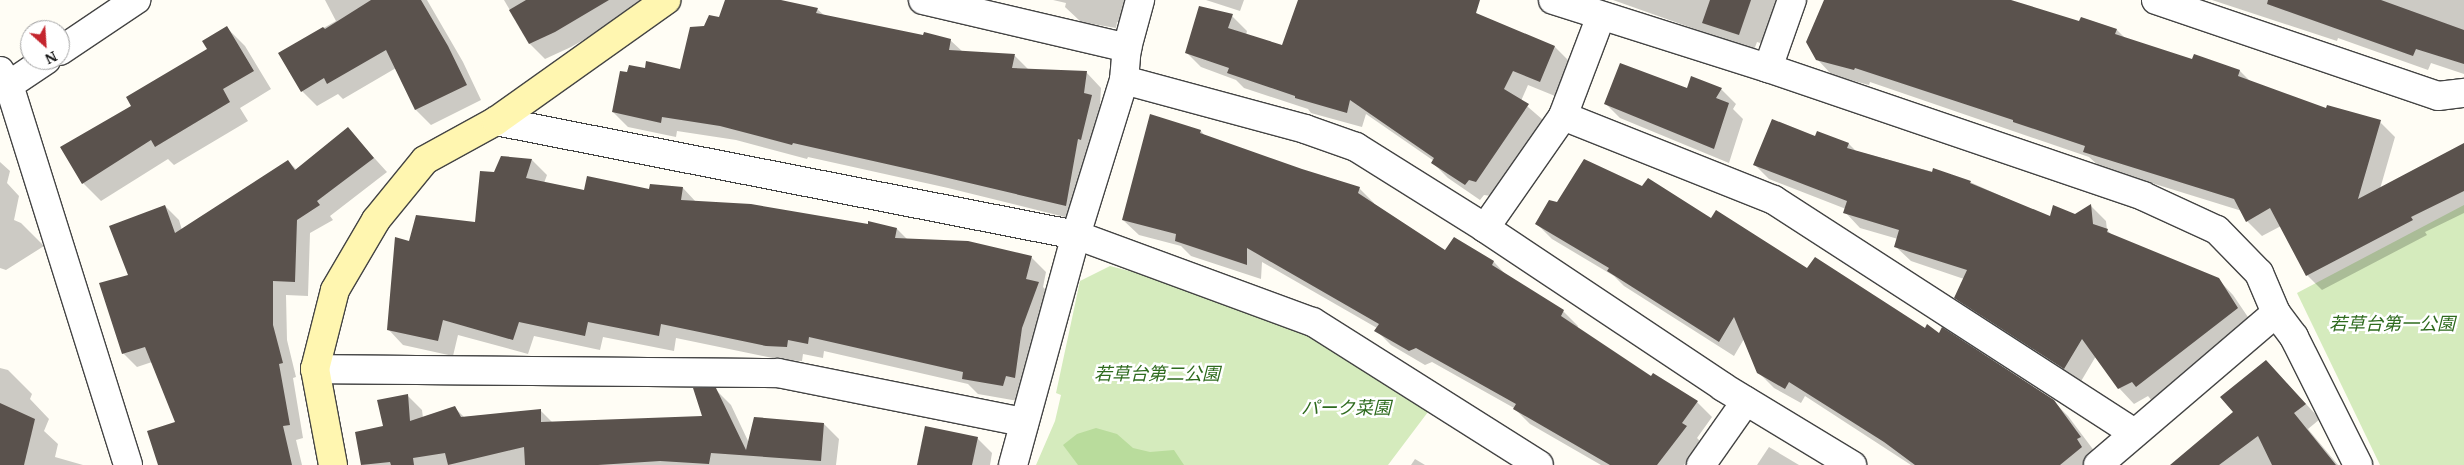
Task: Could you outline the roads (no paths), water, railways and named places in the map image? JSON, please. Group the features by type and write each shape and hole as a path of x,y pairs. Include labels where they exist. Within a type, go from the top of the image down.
{"street":[{"path":"70,43 136,0"},
{"path":"333,465 315,369 335,290 376,220 424,160 496,121 666,0"},
{"path":"923,0 1127,48"},
{"path":"1013,465 1076,236 1124,80 1127,48 1140,0"},
{"path":"1553,0 1768,68 2143,196 2217,230 2260,272 2276,313 2294,337 2358,465"},
{"path":"1768,68 1792,0"},
{"path":"2156,0 2438,96 2464,92"},
{"path":"1485,228 1563,116 1600,16"},
{"path":"23,70 4,78 128,465"},
{"path":"1124,80 1305,129 1356,147 1485,228 1746,401 1852,465"},
{"path":"1563,116 1774,200 2134,432"},
{"path":"496,121 1076,236 1313,322 1539,465"},
{"path":"2098,465 2134,432 2276,313"},
{"path":"315,369 778,374 1024,422"},
{"path":"1701,465 1746,401"}],"park label":[{"name":"若草台第一公園","path":"2392,324"},
{"name":"若草台第二公園","path":"1157,374"},
{"name":"パーク菜園","path":"1346,408"}]}
